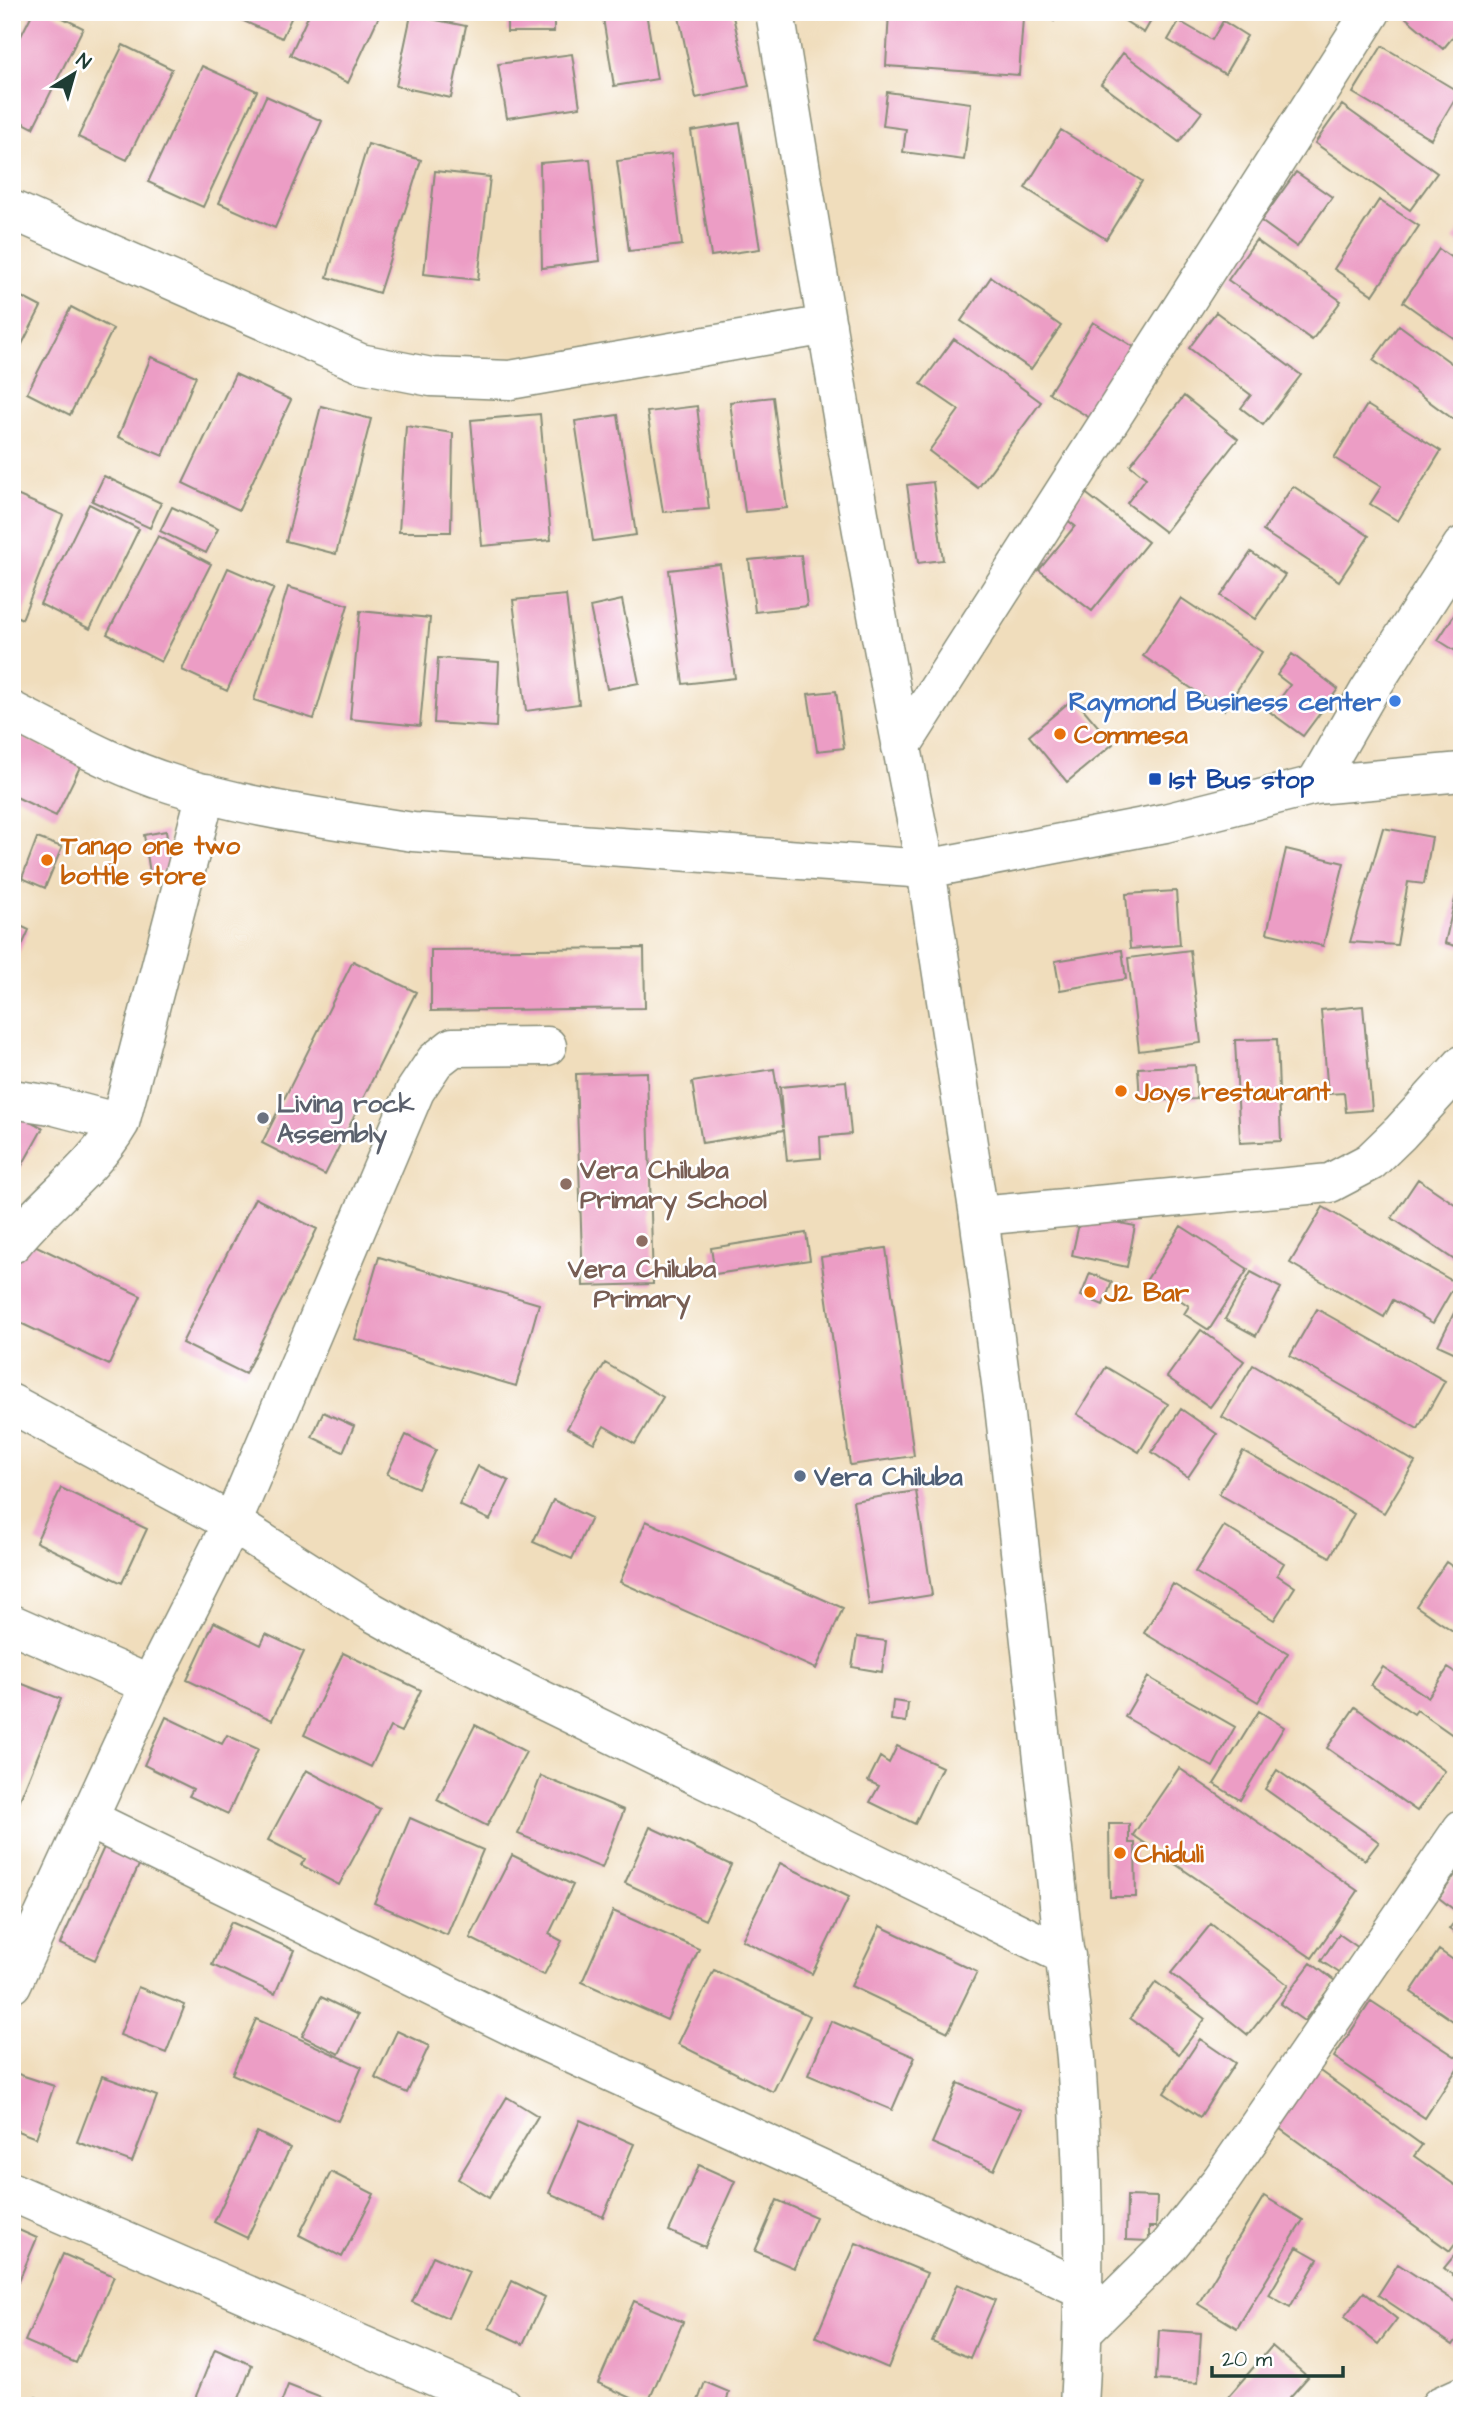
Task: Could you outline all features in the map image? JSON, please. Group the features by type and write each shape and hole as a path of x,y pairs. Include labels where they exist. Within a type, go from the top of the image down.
{"street":[{"path":"775,12 901,747 926,869 979,1216 1009,1446 1076,2058 1082,2144 1085,2290 1079,2406"},
{"path":"901,747 1371,12"},
{"path":"12,210 360,363 431,377 510,380 827,325"},
{"path":"1315,785 1369,691 1462,546"},
{"path":"12,711 120,764 172,784 334,820 413,832 926,869 1165,823 1315,785 1462,772"},
{"path":"12,1244 31,1221 76,1180 107,1145 120,1124 206,793"},
{"path":"12,1984 150,1685 232,1523 415,1091 435,1061 453,1046 547,1045"},
{"path":"979,1216 1330,1183 1370,1162 1462,1065"},
{"path":"12,1099 51,1105 120,1124"},
{"path":"12,1404 232,1523 372,1612 440,1650 1066,1956"},
{"path":"12,1624 150,1685"},
{"path":"89,1819 528,2034 1085,2290"},
{"path":"1084,2330 1168,2247 1222,2179 1462,1829"},
{"path":"12,2192 502,2406"},
{"path":"1440,2406 1462,2396"}],"building":[{"path":"33,12 51,12 83,28 33,128 12,117 12,54"},
{"path":"233,12 294,12 282,38 232,16"},
{"path":"310,12 381,12 348,83 290,55"},
{"path":"507,12 554,12 554,32 507,32"},
{"path":"602,12 646,12 657,79 614,86"},
{"path":"678,12 732,12 749,86 696,98"},
{"path":"889,12 943,12 1023,18 1019,75 886,66"},
{"path":"1041,12 1060,12 1054,21"},
{"path":"1111,12 1156,12 1144,33"},
{"path":"1399,12 1462,12 1462,26 1443,49"},
{"path":"411,15 466,26 451,98 396,86"},
{"path":"1179,21 1212,40 1223,21 1247,36 1225,74 1168,40"},
{"path":"123,45 172,69 127,160 78,137"},
{"path":"1382,46 1459,92 1431,139 1353,93"},
{"path":"1123,53 1202,112 1179,142 1101,84"},
{"path":"572,54 580,107 507,118 498,64"},
{"path":"202,66 257,91 203,207 148,182"},
{"path":"887,92 971,103 964,160 903,152 906,129 883,126"},
{"path":"266,96 322,121 275,228 219,203"},
{"path":"1342,105 1437,173 1410,210 1315,143"},
{"path":"740,123 760,249 711,256 691,131"},
{"path":"1061,130 1142,181 1106,239 1025,188"},
{"path":"368,144 421,160 379,293 327,277"},
{"path":"671,154 682,245 629,251 617,161"},
{"path":"590,159 600,261 542,268 540,163"},
{"path":"435,171 490,177 478,280 424,274"},
{"path":"1296,172 1332,197 1297,247 1261,221"},
{"path":"1379,200 1419,226 1373,295 1334,269"},
{"path":"1462,227 1462,245 1453,240"},
{"path":"1256,240 1341,301 1312,340 1228,280"},
{"path":"1439,249 1462,265 1462,344 1403,302"},
{"path":"991,277 1061,326 1031,369 961,321"},
{"path":"12,292 41,307 12,364"},
{"path":"71,307 113,329 70,415 27,393"},
{"path":"1216,312 1301,375 1263,425 1241,408 1251,395 1189,348"},
{"path":"1093,322 1134,347 1090,418 1049,393"},
{"path":"1399,325 1462,371 1462,415 1457,422 1373,360"},
{"path":"954,339 1041,402 978,488 929,451 959,410 921,384"},
{"path":"151,357 196,376 163,456 118,437"},
{"path":"235,374 291,400 239,510 183,483"},
{"path":"1184,396 1238,439 1165,532 1127,503 1146,478 1130,465"},
{"path":"773,397 787,508 745,512 730,402"},
{"path":"1367,405 1441,451 1398,521 1370,504 1381,487 1334,458"},
{"path":"321,406 371,419 336,554 286,541"},
{"path":"697,406 709,509 663,512 647,412"},
{"path":"540,414 551,540 482,546 471,420"},
{"path":"618,415 636,535 593,541 575,421"},
{"path":"406,426 453,433 451,532 399,532"},
{"path":"104,476 161,503 150,528 92,501"},
{"path":"933,482 943,560 918,563 907,485"},
{"path":"1293,486 1369,536 1339,581 1263,531"},
{"path":"1083,491 1148,542 1092,611 1039,570 1075,526 1062,516"},
{"path":"12,493 63,515 22,619 12,614"},
{"path":"89,504 139,529 90,629 40,604"},
{"path":"172,507 218,529 206,553 160,531"},
{"path":"158,536 211,564 161,662 107,634"},
{"path":"1251,552 1285,575 1255,619 1221,596"},
{"path":"801,555 807,606 755,612 749,560"},
{"path":"720,564 735,678 683,684 669,570"},
{"path":"228,568 274,588 227,691 182,670"},
{"path":"288,587 348,605 314,719 254,700"},
{"path":"566,595 579,704 526,711 513,600"},
{"path":"1181,598 1262,652 1224,710 1143,656"},
{"path":"622,600 639,683 607,689 590,607"},
{"path":"1462,603 1462,655 1438,640"},
{"path":"360,611 430,618 420,726 350,719"},
{"path":"1292,654 1338,689 1303,736 1270,712 1290,685 1277,675"},
{"path":"438,658 499,662 496,727 434,723"},
{"path":"836,691 844,748 817,751 808,694"},
{"path":"1074,698 1113,744 1067,782 1029,736"},
{"path":"12,732 81,765 56,816 12,795"},
{"path":"1383,828 1432,837 1424,884 1408,882 1397,945 1350,942"},
{"path":"166,831 172,870 150,873 144,835"},
{"path":"37,838 62,847 45,888 22,878"},
{"path":"1286,849 1344,863 1323,946 1267,933"},
{"path":"1462,873 1462,948 1445,943"},
{"path":"1176,891 1180,945 1130,949 1126,894"},
{"path":"12,922 29,930 12,968"},
{"path":"644,948 645,1008 431,1011 431,950"},
{"path":"1122,950 1126,979 1060,990 1055,961"},
{"path":"1190,950 1201,1043 1139,1051 1128,958"},
{"path":"353,961 416,992 325,1175 262,1143"},
{"path":"1363,1006 1372,1110 1346,1112 1344,1093 1328,1094 1321,1010"},
{"path":"1277,1039 1281,1141 1240,1143 1235,1040"},
{"path":"1195,1065 1197,1099 1140,1101 1138,1068"},
{"path":"774,1069 783,1128 780,1087 846,1081 851,1134 820,1137 821,1158 787,1161 784,1130 702,1143 692,1082"},
{"path":"647,1072 653,1284 583,1286 576,1074"},
{"path":"12,1111 43,1128 15,1178 12,1177"},
{"path":"1418,1179 1462,1209 1462,1265 1392,1218"},
{"path":"255,1198 317,1229 245,1374 182,1343"},
{"path":"1323,1207 1456,1283 1433,1323 1393,1300 1384,1317 1290,1263"},
{"path":"1081,1215 1135,1226 1127,1267 1072,1255"},
{"path":"1181,1226 1248,1269 1209,1330 1184,1314 1189,1306 1170,1293 1167,1298 1144,1284"},
{"path":"806,1233 810,1260 715,1274 711,1248"},
{"path":"26,1241 141,1296 109,1365 12,1319 12,1270"},
{"path":"886,1248 914,1456 850,1465 821,1257"},
{"path":"379,1257 539,1304 516,1386 355,1339"},
{"path":"1251,1272 1281,1288 1256,1336 1225,1319"},
{"path":"1090,1273 1112,1282 1103,1305 1081,1296"},
{"path":"1462,1297 1462,1356 1438,1345"},
{"path":"1317,1309 1445,1381 1418,1429 1290,1356"},
{"path":"1201,1330 1244,1361 1210,1407 1167,1377"},
{"path":"605,1363 663,1397 635,1444 604,1426 594,1443 567,1428"},
{"path":"1253,1365 1415,1462 1384,1513 1222,1417"},
{"path":"1106,1367 1168,1404 1139,1452 1077,1414"},
{"path":"1181,1409 1217,1434 1188,1477 1152,1452"},
{"path":"323,1412 354,1426 343,1452 312,1437"},
{"path":"406,1435 436,1450 418,1488 387,1474"},
{"path":"1243,1451 1354,1514 1330,1557 1219,1494"},
{"path":"478,1466 509,1481 490,1520 459,1505"},
{"path":"61,1488 147,1529 122,1583 36,1542"},
{"path":"916,1491 932,1595 869,1605 853,1501"},
{"path":"553,1500 591,1518 572,1559 533,1542"},
{"path":"646,1521 843,1608 816,1669 620,1582"},
{"path":"1224,1526 1284,1563 1277,1575 1295,1587 1274,1620 1195,1572"},
{"path":"1446,1562 1462,1573 1462,1637 1416,1606"},
{"path":"1173,1584 1288,1653 1258,1702 1144,1633"},
{"path":"214,1622 261,1645 266,1634 304,1652 272,1720 187,1680"},
{"path":"857,1637 886,1641 882,1672 852,1667"},
{"path":"343,1653 421,1690 401,1732 390,1727 371,1767 304,1735"},
{"path":"1383,1667 1428,1697 1448,1668 1462,1677 1460,1740 1417,1710 1414,1714 1371,1685"},
{"path":"1148,1677 1235,1727 1213,1767 1125,1717"},
{"path":"15,1681 61,1699 17,1807 12,1805 12,1686"},
{"path":"893,1701 908,1703 906,1722 891,1720"},
{"path":"1355,1707 1445,1771 1417,1811 1327,1748"},
{"path":"1259,1711 1284,1727 1240,1800 1214,1784"},
{"path":"166,1717 222,1744 227,1735 258,1749 228,1814 189,1796 193,1789 144,1765"},
{"path":"475,1725 526,1752 487,1826 437,1800"},
{"path":"897,1746 942,1767 915,1824 870,1802 879,1786 868,1781 880,1757 889,1763"},
{"path":"1179,1768 1358,1891 1312,1958 1133,1835"},
{"path":"306,1770 380,1809 339,1885 301,1865 305,1859 268,1840"},
{"path":"1277,1770 1379,1842 1365,1860 1265,1789"},
{"path":"541,1776 624,1810 602,1868 518,1834"},
{"path":"410,1818 483,1850 447,1935 374,1903"},
{"path":"1109,1824 1129,1824 1129,1843 1135,1843 1136,1897 1110,1897"},
{"path":"650,1827 731,1865 705,1920 625,1883"},
{"path":"105,1845 141,1861 95,1960 60,1944"},
{"path":"512,1855 573,1885 549,1934 562,1941 544,1975 470,1938"},
{"path":"780,1863 849,1897 812,1974 742,1940"},
{"path":"1462,1865 1462,1905 1457,1912 1439,1898"},
{"path":"613,1911 699,1949 667,2020 582,1982"},
{"path":"1462,1912 1462,1938 1449,1929"},
{"path":"231,1922 294,1950 275,1994 212,1965"},
{"path":"1211,1924 1288,1985 1248,2035 1171,1973"},
{"path":"880,1926 977,1972 948,2032 851,1986"},
{"path":"1339,1934 1359,1948 1341,1974 1321,1961"},
{"path":"1439,1950 1462,1966 1462,2027 1411,1992"},
{"path":"1311,1963 1335,1981 1304,2021 1280,2004"},
{"path":"714,1970 810,2016 773,2092 678,2044"},
{"path":"1156,1982 1205,2019 1179,2054 1130,2018"},
{"path":"138,1987 185,2005 166,2053 120,2035"},
{"path":"321,1997 358,2015 339,2054 302,2036"},
{"path":"1371,2001 1462,2061 1425,2118 1334,2057"},
{"path":"256,2019 362,2067 338,2121 232,2074"},
{"path":"831,2021 915,2057 892,2110 808,2075"},
{"path":"397,2031 429,2046 407,2093 375,2078"},
{"path":"1200,2039 1235,2063 1200,2117 1164,2093"},
{"path":"1306,2061 1422,2145 1414,2156 1462,2190 1462,2235 1450,2251 1265,2118"},
{"path":"15,2073 54,2086 36,2138 12,2129 12,2081"},
{"path":"102,2076 157,2096 132,2162 77,2142"},
{"path":"958,2083 1021,2110 994,2170 932,2143"},
{"path":"507,2097 538,2116 489,2198 458,2179"},
{"path":"580,2120 634,2144 603,2217 549,2193"},
{"path":"257,2132 290,2148 247,2238 214,2222"},
{"path":"699,2165 735,2181 705,2247 669,2231"},
{"path":"331,2172 374,2194 342,2257 299,2235"},
{"path":"1127,2196 1157,2197 1156,2227 1149,2227 1149,2241 1126,2240"},
{"path":"1264,2196 1303,2220 1237,2328 1198,2304"},
{"path":"777,2200 816,2217 794,2268 755,2251"},
{"path":"12,2227 37,2238 12,2297"},
{"path":"856,2243 927,2273 888,2368 816,2337"},
{"path":"1462,2246 1462,2282 1444,2268"},
{"path":"1297,2247 1318,2259 1290,2307 1269,2295"},
{"path":"63,2254 114,2276 76,2363 25,2341"},
{"path":"433,2256 469,2272 448,2318 412,2302"},
{"path":"1398,2264 1462,2306 1462,2332 1453,2345 1378,2295"},
{"path":"512,2281 545,2297 523,2344 489,2328"},
{"path":"957,2284 995,2300 970,2358 932,2342"},
{"path":"1364,2292 1397,2319 1378,2344 1344,2317"},
{"path":"634,2301 683,2322 647,2405 598,2383"},
{"path":"1159,2330 1201,2333 1198,2383 1156,2380"},
{"path":"1272,2346 1308,2377 1282,2406 1220,2406"},
{"path":"215,2349 252,2365 236,2406 192,2406"},
{"path":"705,2382 729,2392 727,2400 741,2406 696,2406"},
{"path":"288,2385 324,2399 321,2406 280,2406"},
{"path":"35,2397 60,2405 60,2406 32,2406"}],"place":[{"name":"Raymond Business center","path":"1395,701"},
{"name":"Commesa","path":"1060,734"},
{"name":"1st Bus stop","path":"1155,779"},
{"name":"Tango one two bottle store","path":"47,860"},
{"name":"Joys restaurant","path":"1121,1091"},
{"name":"Living rock Assembly","path":"263,1118"},
{"name":"Vera Chiluba Primary School","path":"566,1184"},
{"name":"Vera Chiluba Primary","path":"642,1241"},
{"name":"J2 Bar","path":"1090,1292"},
{"name":"Vera Chiluba","path":"800,1476"},
{"name":"Chiduli","path":"1120,1853"}]}
